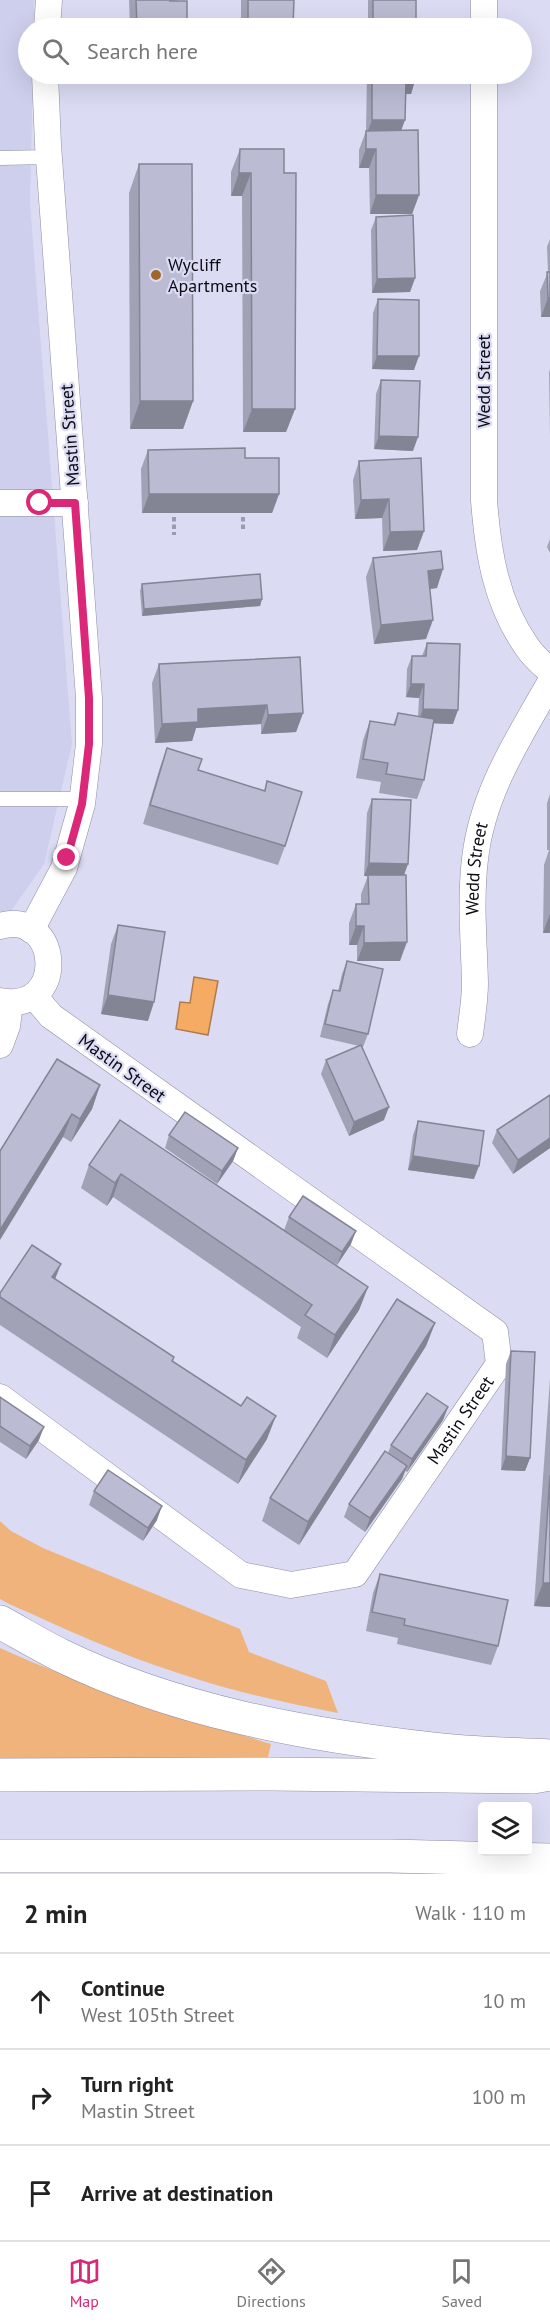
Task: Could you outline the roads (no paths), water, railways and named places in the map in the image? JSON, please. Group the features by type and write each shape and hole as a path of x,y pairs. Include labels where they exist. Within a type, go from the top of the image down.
{"highway":[{"path":"0,1623 61,1655 140,1687 216,1711 358,1740 435,1750 550,1756"},
{"path":"0,1775 271,1774 532,1777 550,1774"},
{"path":"0,1856 390,1856 550,1860"}],"street":[{"path":"48,18 49,0"},
{"path":"484,0 484,18"},
{"name":"Mastin Street","path":"31,930 64,868 83,799 89,744 89,698 45,84"},
{"name":"Wedd Street","path":"484,84 484,500 488,547 492,571 508,616 528,649 550,671"},
{"path":"0,503 75,503"},
{"name":"Wedd Street","path":"470,1034 475,986 471,913 475,858 486,808 506,759 550,683"},
{"path":"0,926 19,925 31,930 41,938 50,962 43,986 34,996 22,1001 5,1002 7,1026 0,1045"},
{"name":"Mastin Street","path":"0,1397 241,1575 291,1585 355,1574 499,1364 495,1332 51,1016 34,996"}],"lane":[{"path":"0,158 49,157"},
{"path":"0,799 83,799"}],"place":[{"name":"Wycliff Apartments","path":"156,275"}]}
